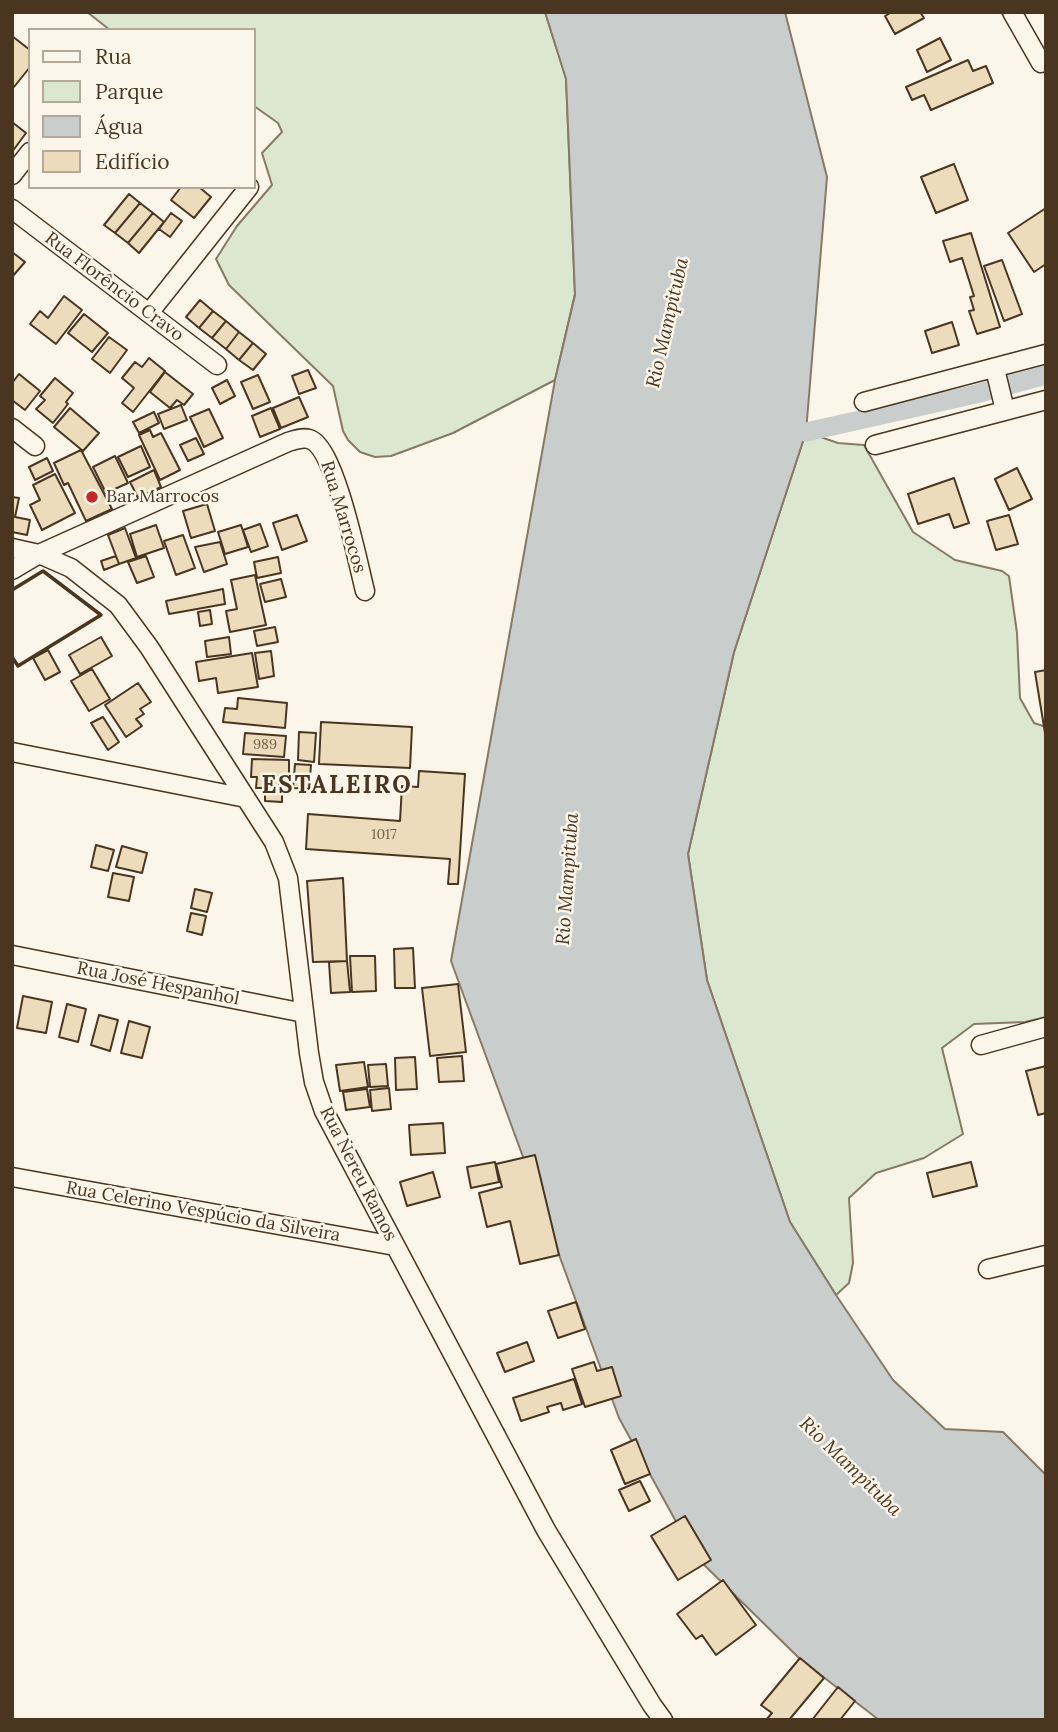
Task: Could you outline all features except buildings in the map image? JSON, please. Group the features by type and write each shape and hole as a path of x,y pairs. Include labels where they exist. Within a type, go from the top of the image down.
{"street":[{"path":"1012,12 1043,62"},
{"path":"12,175 28,155"},
{"path":"149,313 247,189"},
{"name":"Rua Florêncio Cravo","path":"12,209 217,365"},
{"path":"864,402 1046,354"},
{"path":"995,369 1005,411"},
{"path":"875,445 1046,400"},
{"path":"12,428 35,446"},
{"name":"Rua Marrocos","path":"12,570 39,554 288,442 310,439 321,447 333,472 365,591"},
{"name":"Rua Nereu Ramos","path":"12,548 39,554 71,568 118,606 149,646 274,842 288,878 314,1082 324,1111 552,1541 663,1720"},
{"path":"12,752 246,798"},
{"name":"Rua José Hespanhol","path":"12,955 304,1013"},
{"path":"981,1045 1046,1027"},
{"name":"Rua Celerino Vespúcio da Silveira","path":"12,1177 395,1246"},
{"path":"988,1269 1046,1255"}],"green space":[{"path":"87,12 545,12 566,78 575,294 555,380 453,433 391,456 375,457 360,452 343,431 333,386 229,285 216,259 237,226 272,185 262,153 282,132 278,123 256,107 256,28 107,28"},
{"path":"806,432 838,443 864,445 913,532 955,560 1002,571 1009,576 1017,633 1020,698 1034,723 1046,727 1046,1017 1025,1022 974,1024 942,1048 963,1134 924,1158 876,1173 849,1198 853,1263 849,1283 836,1295 790,1222 707,980 688,854 734,652"}],"water":[{"name":"Rio Mampituba","path":"545,12 785,12 827,177 806,432 734,652 688,854 707,980 790,1222 893,1380 945,1429 1003,1432 1046,1475 1046,1720 879,1720 800,1659 695,1556 619,1418 451,961 555,380 575,295 566,79"}],"waterway":[{"path":"806,432 976,394 1046,375"}],"wall":[{"path":"12,590 43,571 101,615 18,666 12,657"}],"place":[{"name":"Bar Marrocos","path":"92,497"}],"district":[{"name":"ESTALEIRO","path":"337,786"}]}
